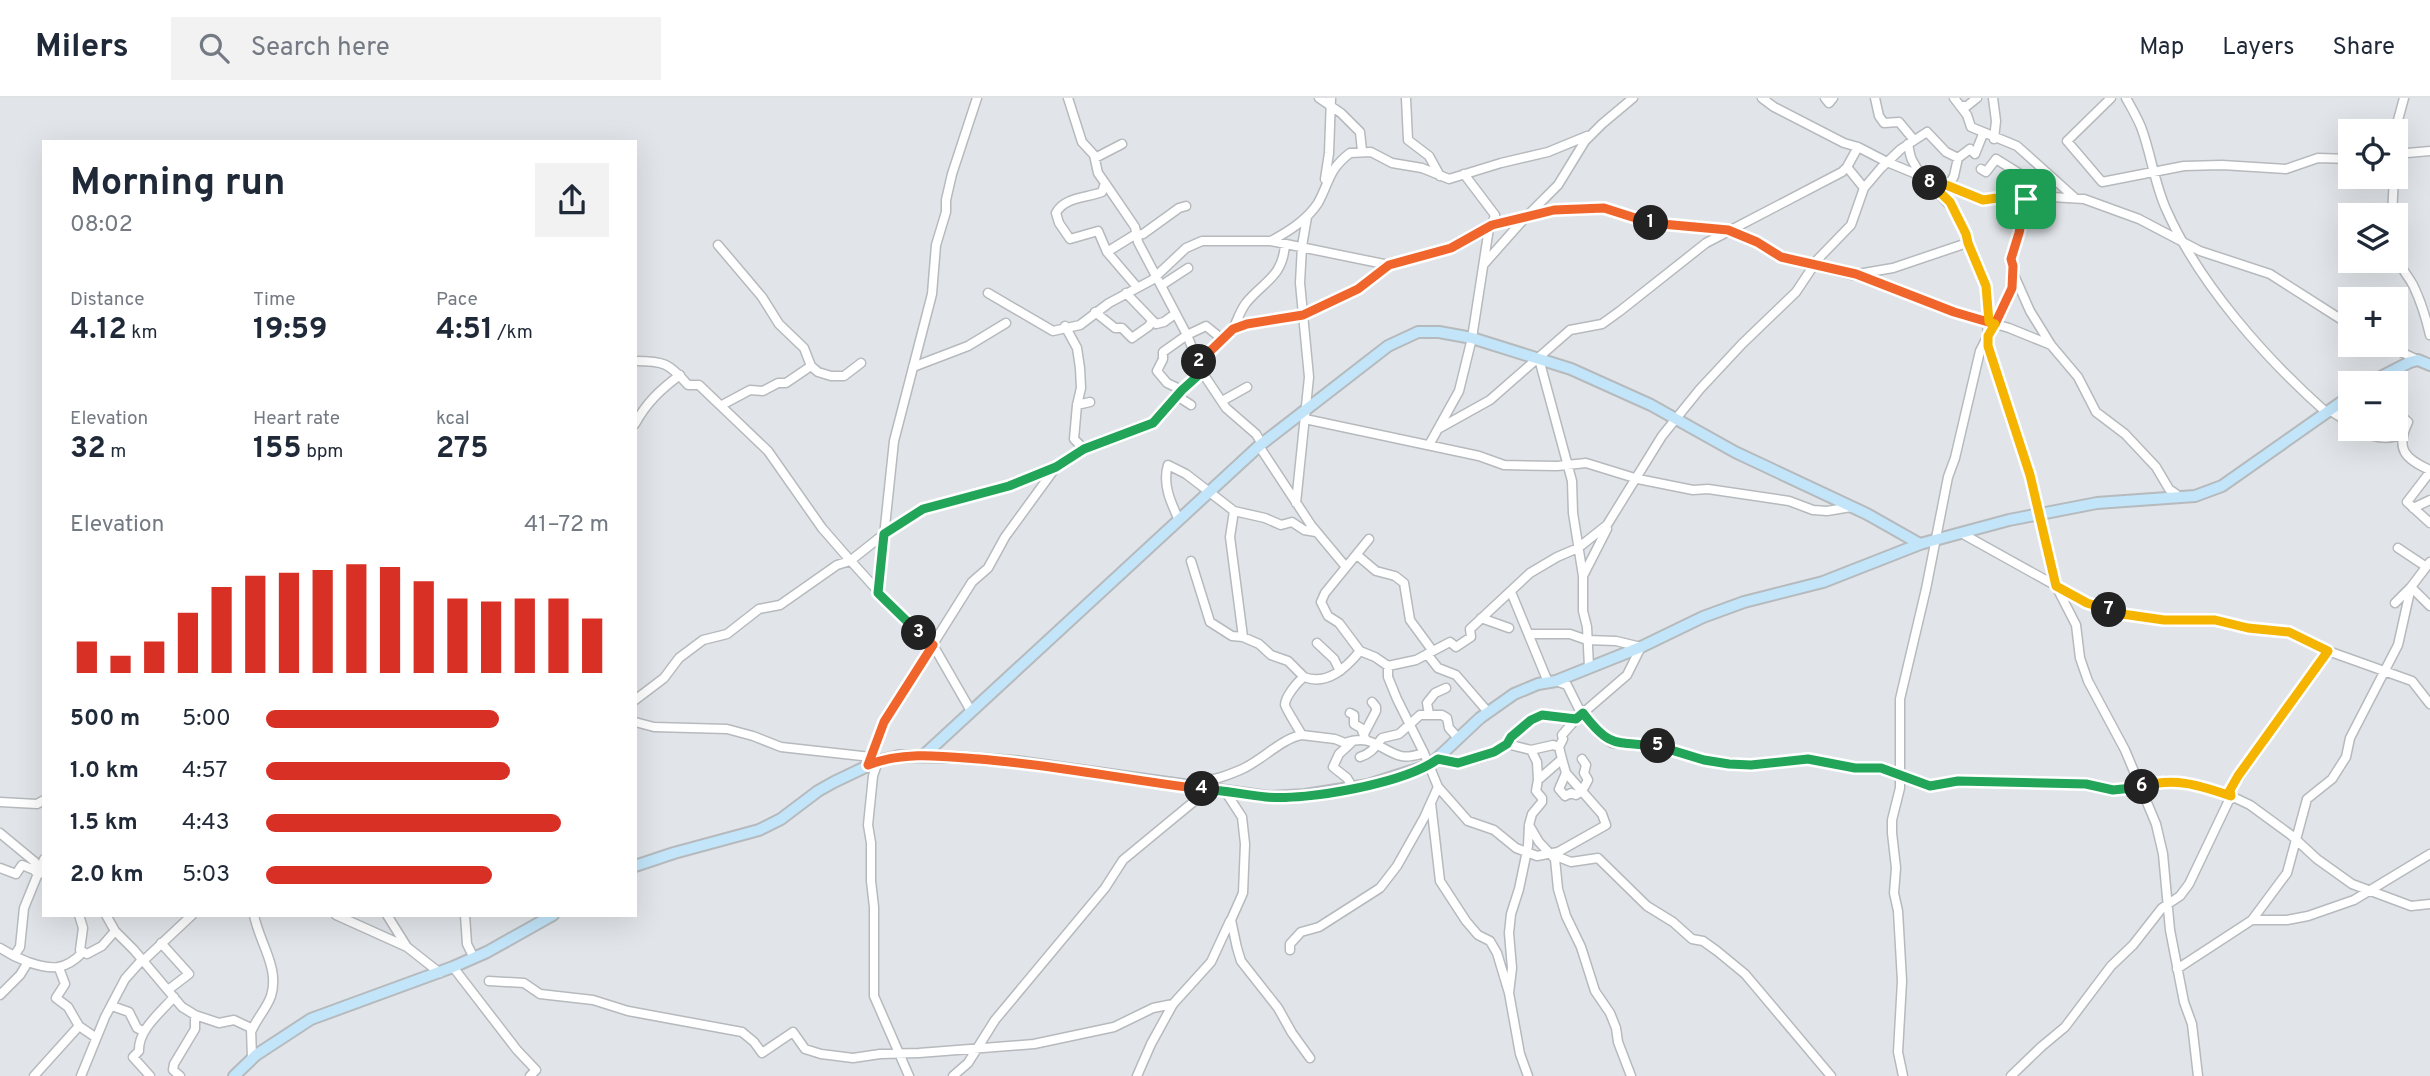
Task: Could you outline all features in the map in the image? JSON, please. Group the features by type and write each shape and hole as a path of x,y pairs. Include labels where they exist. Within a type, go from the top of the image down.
{"street":[{"path":"878,593 894,440 932,294 936,246 946,212 946,200 977,98"},
{"path":"1068,98 1082,142 1094,158 1104,183 1135,227 1200,368 1222,401 1243,425 1256,434 1260,445 1315,532 1346,567"},
{"path":"1319,98 1331,102 1360,132 1362,151"},
{"path":"1406,98 1408,140 1429,156 1440,176"},
{"path":"1484,264 1558,185 1585,141 1633,98"},
{"path":"1762,98 1774,107 1844,143 1983,200 2011,196 2075,198 2123,212 2182,243 2270,274 2338,317"},
{"path":"1825,98 1829,103 1833,98"},
{"path":"1875,98 1879,116 1884,123 1899,122 1911,142 1912,160 1950,202 1966,234 1986,286 1992,323"},
{"path":"1957,102 1966,106 1977,98"},
{"path":"1993,98 1996,121 1994,139"},
{"path":"2111,98 2067,141 2102,182 2184,166 2222,165 2286,169 2318,158 2338,159"},
{"path":"2126,98 2141,127 2152,171 2182,243 2214,290 2272,360 2294,383 2338,417"},
{"path":"2398,119 2404,98"},
{"path":"1322,192 1329,153 1331,102"},
{"path":"1957,102 1968,115 1971,127 1994,139 2017,146 2075,198"},
{"path":"1583,576 1615,514 1662,436 1700,389 1796,292 1813,266 1851,225 1864,188 1887,162 1927,132 1946,152 1958,158"},
{"path":"1271,241 1292,229 1308,215 1319,201 1329,174 1350,153 1371,152 1392,163 1422,168 1449,179 1548,152 1593,133"},
{"path":"1948,187 1958,158 1969,149 1975,154 1983,134"},
{"path":"1094,158 1122,144"},
{"path":"1437,429 1490,400 1570,330 1602,324 1706,243 1842,172 1858,147"},
{"path":"2408,153 2430,151"},
{"path":"1981,169 1986,172 1996,159 2039,182"},
{"path":"1847,167 1864,188"},
{"path":"1903,1076 1898,1052 1902,981 1892,833 1892,820 1900,788 1900,699 1926,589 1948,477 1955,458 1980,351 2012,288 2011,259 2031,197 2045,170"},
{"path":"1429,445 1458,391 1472,338 1495,215 1464,174"},
{"path":"1104,183 1102,192 1066,202 1058,208 1056,213 1059,223 1070,239 1098,231 1107,252 1137,287"},
{"path":"1107,252 1137,234 1143,234 1179,208 1186,206"},
{"path":"637,698 664,678 679,658 703,639 727,634 759,610 780,605 837,565 850,561 884,534 923,509 1009,486 1056,467 1084,449 1153,423 1233,329 1247,324 1303,315 1358,289 1389,265 1451,248 1491,226 1554,210 1604,208 1649,222 1728,230 1757,242 1781,257 1856,274 1954,312 2051,345"},
{"path":"1296,503 1309,377 1300,283 1302,246 1308,215"},
{"path":"1159,280 1186,248 1202,242 1271,241 1389,265"},
{"path":"1856,274 1893,268 1968,243"},
{"path":"1233,329 1244,305 1280,268 1285,244"},
{"path":"718,245 762,297 779,324 804,348 811,366 818,372 844,376 862,363"},
{"path":"988,293 1053,331 1080,325 1095,312 1137,287 1188,268"},
{"path":"2013,272 2030,311 2051,345 2078,377 2096,412 2125,435 2155,467 2169,489 2181,498"},
{"path":"2405,273 2426,317 2430,335"},
{"path":"1126,293 1159,325 1175,314"},
{"path":"1095,312 1115,328 1128,332 1132,338 1152,320"},
{"path":"913,367 968,346 1006,323"},
{"path":"1191,405 1157,371 1163,359 1163,352 1187,335 1206,326 1222,339"},
{"path":"1065,327 1077,348 1081,388 1074,439 1084,449"},
{"path":"923,756 1260,445 1305,414 1388,346 1418,332 1439,332 1472,338 1571,369 1651,405 1735,452 1851,507 1920,544"},
{"path":"1988,336 1988,346 2016,429 2056,586 2076,625 2080,658 2088,681 2115,730 2156,824 2163,854 2177,969 2192,1024 2198,1076"},
{"path":"2408,355 2430,365"},
{"path":"1538,358 1572,481 1573,513 1583,576 1583,611 1589,667"},
{"path":"2391,371 2418,360"},
{"path":"637,361 664,362 688,385 699,385 768,451 822,528 850,561 905,621 933,645 971,711"},
{"path":"722,405 750,390 763,391 778,383 786,383 811,366"},
{"path":"637,420 643,409 663,387 680,375"},
{"path":"1222,401 1247,387"},
{"path":"1077,405 1090,402"},
{"path":"1434,762 1488,712 1514,694 1641,647 1703,617 1744,602 1832,579 1920,544 1961,533 2097,503 2195,496 2222,486 2338,405"},
{"path":"1305,414 1479,456 1504,465 1586,463 1693,490 1708,489 1789,501 1813,510 1851,507"},
{"path":"2401,441 2401,447 2407,457 2430,471 2407,502 2430,523"},
{"path":"1179,520 1168,496 1168,465 1234,511 1265,518 1281,525 1292,522 1304,530 1315,532"},
{"path":"909,1076 874,996 874,907 871,843 867,825 872,761 884,722 971,582 988,568 1005,537 1056,467"},
{"path":"2413,508 2430,500"},
{"path":"1234,511 1230,537 1243,637"},
{"path":"1369,539 1325,593 1321,602 1328,616 1339,623 1360,651 1388,666 1416,660 1450,642 1456,647 1471,637 1470,629 1537,569 1596,536 1615,514"},
{"path":"1961,533 2087,603 2122,614 2164,620 2215,620 2248,628 2289,632 2328,651 2412,681 2430,704"},
{"path":"2395,603 2428,564 2398,548"},
{"path":"1357,555 1376,571 1395,576 1404,583 1410,620 1438,668 1456,674 1488,712"},
{"path":"1191,561 1210,622 1232,636 1243,637 1259,644 1271,655 1288,661 1304,677 1318,680 1329,678 1360,651"},
{"path":"2411,587 2430,606"},
{"path":"2177,969 2252,920 2287,873 2307,799 2332,779 2346,757 2350,738 2398,645 2411,587"},
{"path":"1511,592 1552,682"},
{"path":"1481,618 1509,628"},
{"path":"1530,634 1570,634 1587,640 1616,641 1641,647"},
{"path":"1317,643 1334,659 1340,671"},
{"path":"1388,666 1388,677 1410,724 1424,753 1434,762 1438,788 1468,821 1494,830 1498,836 1527,854 1537,856 1551,854 1606,825 1602,814 1566,773 1559,747 1562,735 1579,716 1627,675 1641,647"},
{"path":"2011,1076 2065,1027 2112,966 2167,904 2189,884 2238,776 2328,651"},
{"path":"1302,735 1285,708 1285,702 1296,684 1304,677"},
{"path":"1552,682 1565,683 1569,687 1579,716 1612,743 1665,747 1704,760 1751,765 1808,759 1855,768 1881,768 1930,786 1958,781 2086,784 2113,790 2166,781 2180,782 2231,796 2250,805 2353,884 2411,906 2430,904"},
{"path":"1429,714 1427,703 1435,693 1446,688"},
{"path":"1186,786 1199,780 1214,779 1240,771 1293,737 1302,735 1335,739 1345,743 1365,737 1376,711 1372,702"},
{"path":"1350,713 1354,715 1354,724 1365,737 1377,744 1401,756 1424,753"},
{"path":"1360,757 1377,748 1377,744 1385,737 1399,734 1420,715 1442,715 1447,718 1449,728 1458,738"},
{"path":"637,865 759,830 781,819 818,791 872,761 899,756 1018,762 1269,797 1305,795 1390,779 1434,762 1458,763 1494,752 1507,744 1511,737 1531,720 1542,715 1579,716"},
{"path":"637,723 654,727 727,729 781,747 872,761"},
{"path":"1353,741 1339,754 1333,767 1347,778 1353,788"},
{"path":"1507,744 1531,750 1553,745 1559,747"},
{"path":"1509,993 1512,968 1509,933 1511,914 1527,854 1532,814 1542,802 1536,791 1538,762 1531,750"},
{"path":"1538,780 1562,759"},
{"path":"1566,773 1559,789 1565,796 1571,793 1576,795 1582,791 1588,780 1584,774 1586,765 1582,759"},
{"path":"1290,950 1290,944 1301,932 1319,927 1380,888 1397,866 1438,788"},
{"path":"953,1076 968,1063 995,1020 1105,888 1123,860 1209,789"},
{"path":"1138,1076 1151,1044 1173,1004 1210,962 1243,893 1245,844 1242,817 1225,790"},
{"path":"0,802 37,804 42,801"},
{"path":"1431,803 1440,881 1466,921 1478,935 1490,941 1497,953 1509,993 1520,1054 1528,1076"},
{"path":"1530,825 1539,842 1555,859 1558,888 1566,916 1581,947 1595,991 1613,1020 1631,1076"},
{"path":"0,833 35,862 39,872 24,908 20,947 14,956"},
{"path":"1551,854 1571,862 1598,858 1647,906 1673,922 1692,939 1703,941 1732,962 1831,1076"},
{"path":"2252,920 2287,920 2308,916 2354,900 2430,854"},
{"path":"0,868 16,874 23,866 39,872"},
{"path":"80,917 83,928 80,950 87,954 96,951 114,931"},
{"path":"109,917 114,931 171,994 195,1015 219,1023 234,1020 252,1030"},
{"path":"81,1076 95,1037 125,979 190,917"},
{"path":"251,1059 252,1030 271,995 273,983 269,959 255,917"},
{"path":"340,917 407,947 440,972"},
{"path":"388,917 407,947"},
{"path":"465,917 467,944 474,958"},
{"path":"234,1076 251,1059 311,1020 474,958 549,917"},
{"path":"1230,920 1241,961 1278,1008 1310,1058"},
{"path":"150,1076 133,1057 139,1051 143,1031 189,974 161,943"},
{"path":"0,948 48,969 60,968 74,961 83,951"},
{"path":"0,995 20,975 28,962"},
{"path":"453,967 517,1050 536,1070 530,1076"},
{"path":"60,968 65,984 56,998 68,1007 77,1018 79,1026 95,1037"},
{"path":"489,981 524,983 540,995 593,1000 628,1011 742,1032 762,1053 793,1032 805,1049 853,1058 1034,1044 1114,1027 1153,1008 1173,1004"},
{"path":"112,1006 129,1012 137,1028 143,1031"},
{"path":"174,1074 176,1059 195,1029 195,1015"},
{"path":"34,1076 79,1026"}],"route":[{"path":"2026,199 2011,196 1983,200 1924,176 1950,202 1966,234 1986,286 1989,322 1995,324 1988,336 1988,346 2030,475 2056,586 2087,603 2122,614 2164,620 2215,620 2248,628 2289,632 2328,651 2238,776 2230,790 2231,796 2180,782 2166,781 2129,790 2113,790 2086,784 2030,785 1958,781 1930,786 1881,768 1855,768 1808,759 1751,765 1729,764 1704,760 1665,747 1612,743 1591,725 1583,713 1576,719 1542,715 1531,720 1511,737 1507,744 1494,752 1458,763 1438,759 1416,771 1368,785 1305,795 1269,797 1018,762 954,757 899,756 868,765 884,722 933,645 878,593 884,534 923,509 1009,486 1056,467 1084,449 1153,423 1202,372 1198,364 1233,329 1266,320 1303,315 1358,289 1389,265 1451,248 1492,225 1554,210 1604,208 1649,222 1728,230 1757,242 1781,257 1856,274 1954,312 1995,324 2012,288 2011,259 2026,199"}]}
